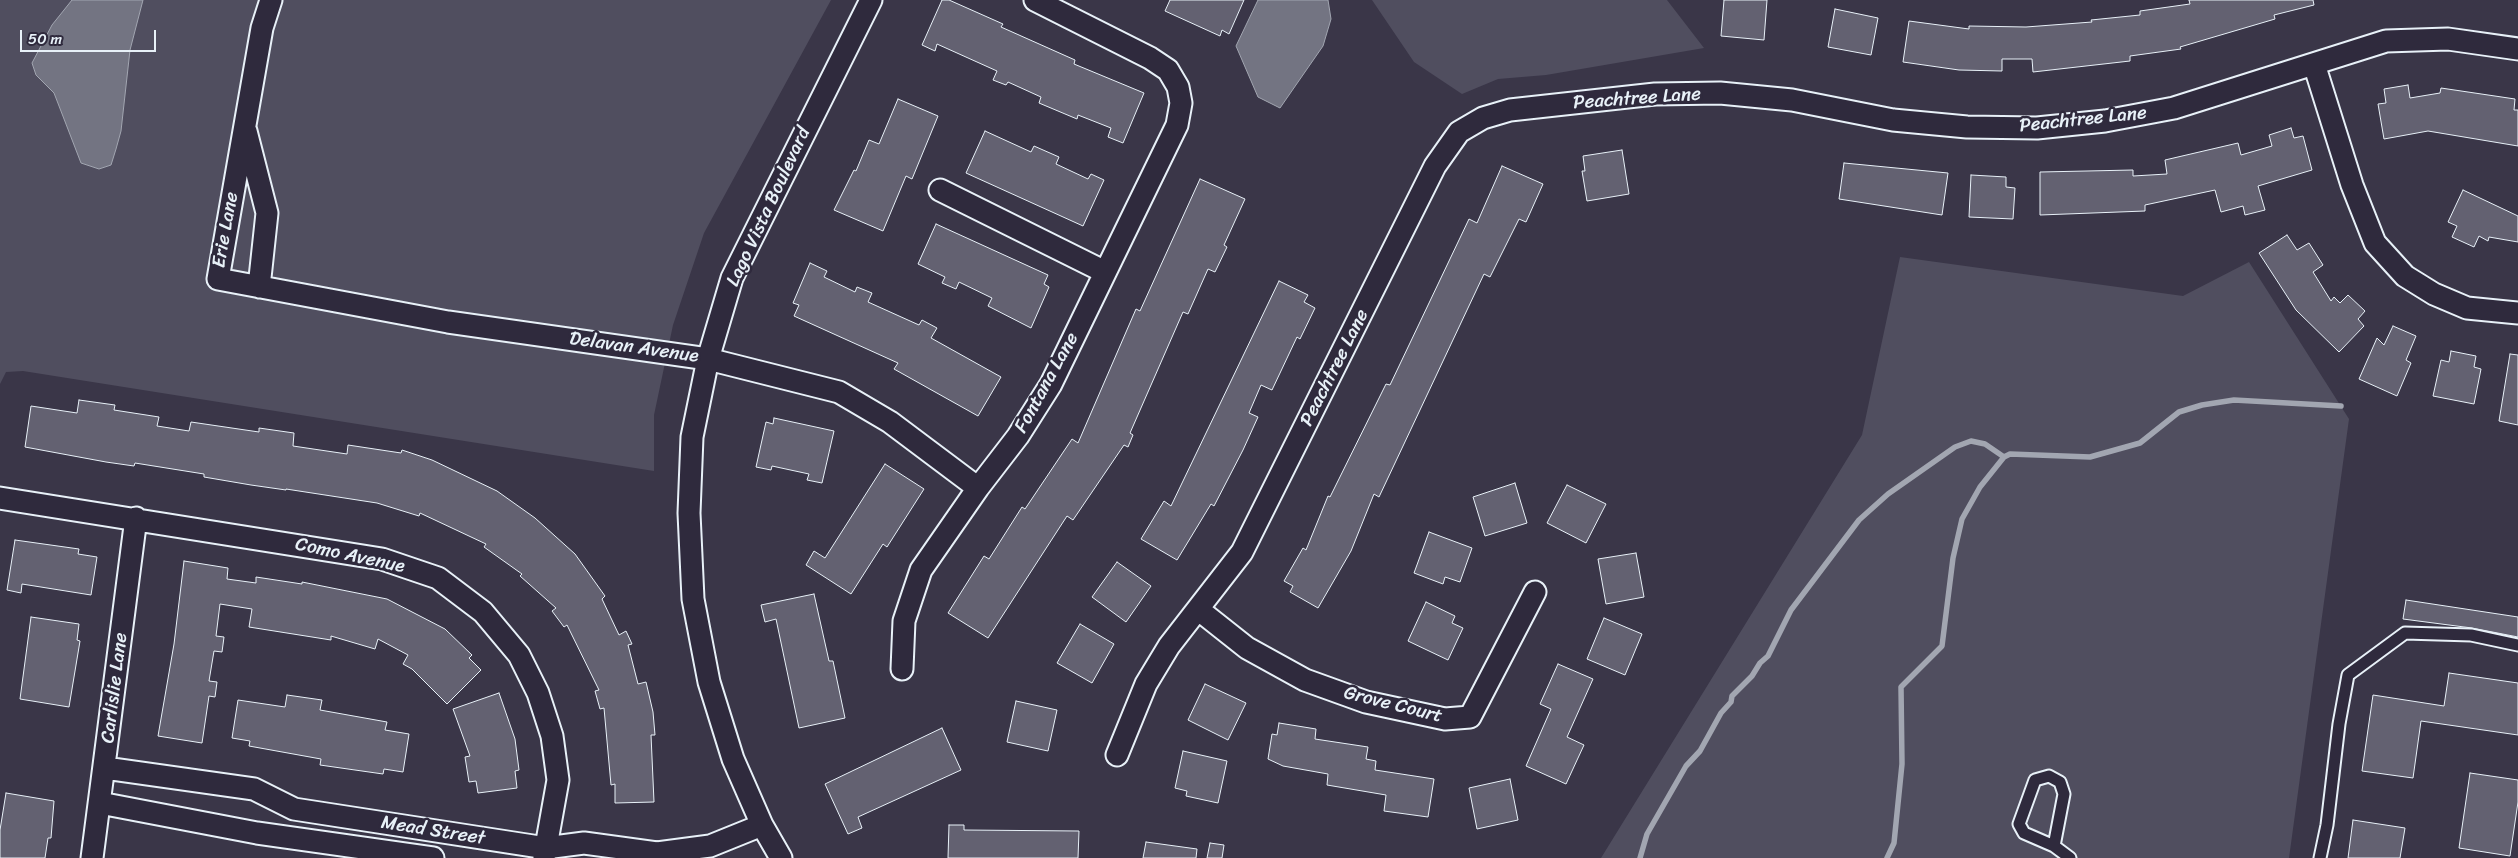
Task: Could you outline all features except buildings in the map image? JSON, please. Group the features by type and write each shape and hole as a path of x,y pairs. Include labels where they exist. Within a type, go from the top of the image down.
{"street":[{"name":"Erie Lane","path":"244,124 267,213 259,287 218,279 244,124 262,28 271,0"},
{"name":"Lago Vista Boulevard","path":"781,858 762,825 730,750 709,682 693,599 689,513 692,438 708,359 732,278 871,0"},
{"name":"Fontana Lane","path":"902,669 904,622 921,570 978,488 1018,436 1051,384 1177,125 1181,103 1178,87 1168,70 1150,58 1035,0"},
{"name":"Peachtree Lane","path":"1117,755 1146,684 1169,646 1199,610 1242,552 1435,166 1459,132 1483,118 1510,110 1616,98 1654,94 1720,93 1792,100 1893,120 1967,127 2037,128 2105,121 2174,108 2386,41 2448,39 2518,48"},
{"path":"2314,64 2352,185 2375,244 2405,276 2434,294 2467,308 2518,313"},
{"path":"940,190 1105,272"},
{"name":"Delavan Avenue","path":"259,287 448,322 708,359 839,392 890,422 978,488"},
{"name":"Como Avenue","path":"0,498 136,518 382,559 438,578 483,612 519,655 538,693 552,736 558,780 545,853"},
{"name":"Carlislie Lane","path":"92,858 136,518"},
{"name":"Grove Court","path":"1199,610 1247,648 1305,680 1366,702 1444,719 1470,717 1535,592"},
{"name":"Mead Street","path":"105,768 254,789 294,809 545,853 584,843 657,853 710,846 762,825"},
{"name":"Mead Street","path":"100,803 258,833 433,858"}],"lane":[{"path":"2320,858 2327,825 2339,724 2348,675 2405,633 2472,635 2518,645"},
{"path":"2054,846 2064,794 2060,782 2049,776 2035,780 2019,824 2024,834 2054,846 2070,858"}],"shaded area":[{"path":"0,0 831,0 704,233 673,325 654,415 654,471 23,371 6,372 0,384"},
{"path":"1372,0 1667,0 1704,48 1546,75 1498,79 1462,94 1414,62"},
{"path":"1900,257 2183,296 2249,262 2349,419 2289,858 1601,858 1862,435"}],"water":[{"path":"72,0 143,0 130,50 121,131 111,165 99,169 81,163 54,93 36,75 32,63 52,25"},
{"path":"1258,0 1328,0 1331,19 1323,46 1280,108 1258,97 1236,46"}],"waterway":[{"path":"1887,858 1894,843 1902,764 1901,687 1942,646 1953,558 1962,519 1980,487 2004,457 2010,454 2090,457 2140,443 2179,412 2202,405 2234,400 2341,406"},
{"path":"1640,858 1647,834 1686,766 1700,751 1721,713 1731,702 1732,696 1768,656 1791,610 1859,520 1888,494 1955,447 1971,441 1985,444 2004,457"}]}
